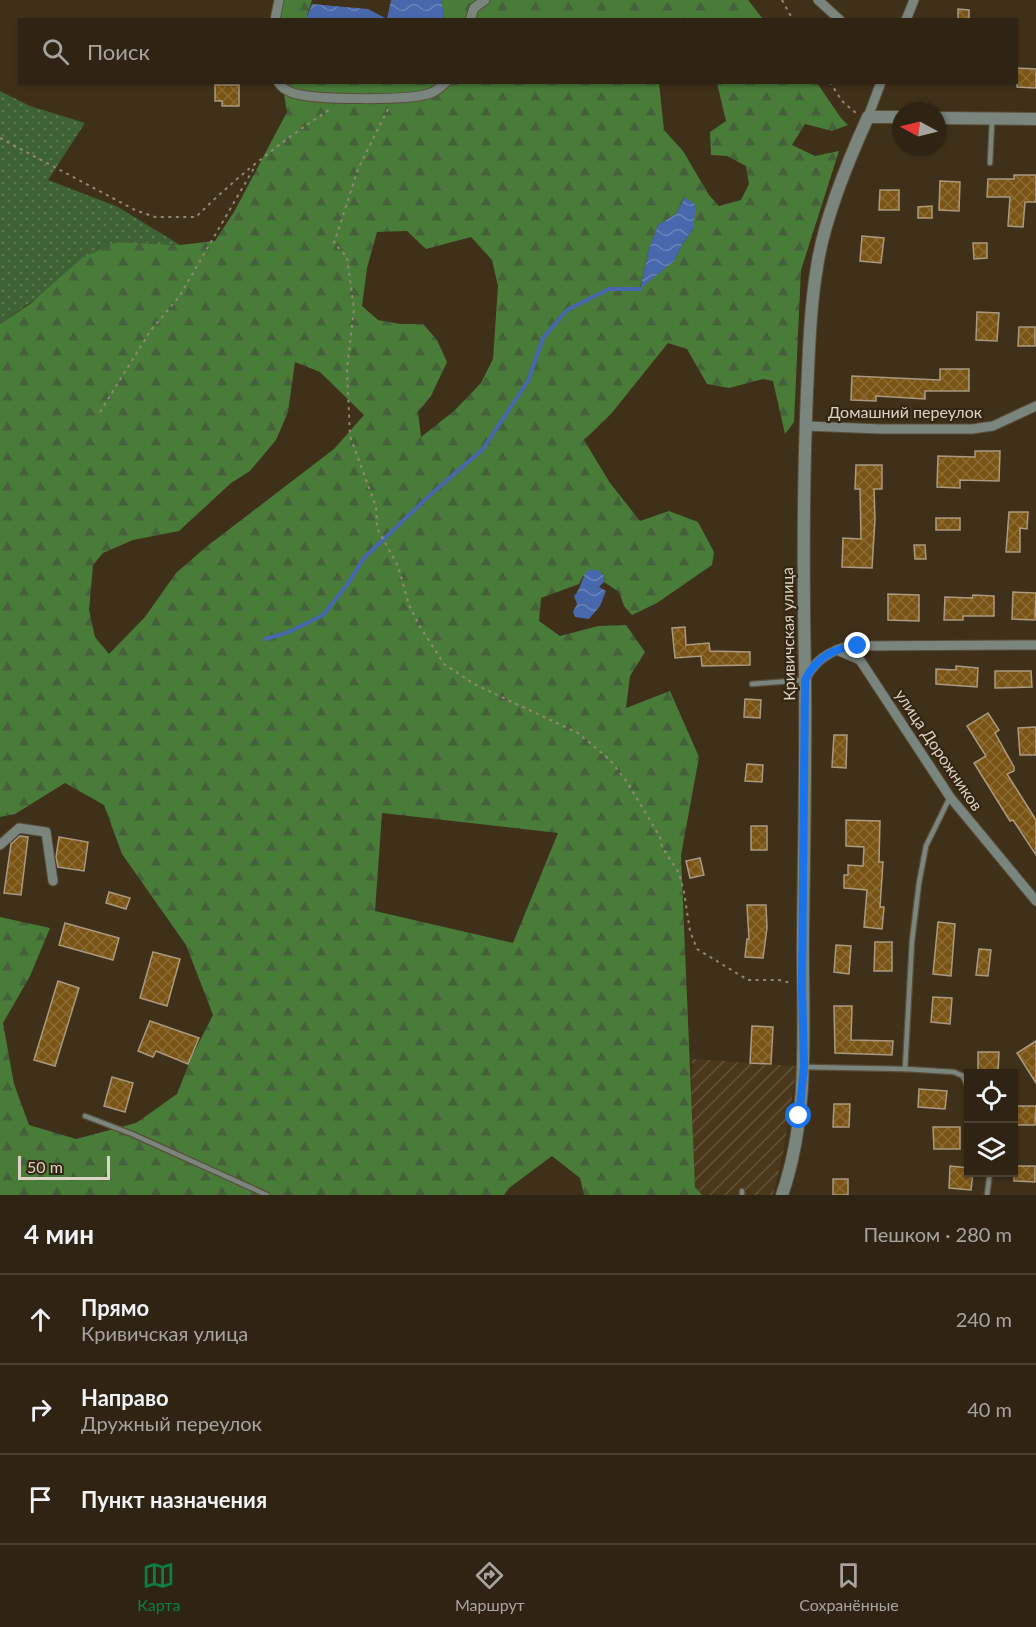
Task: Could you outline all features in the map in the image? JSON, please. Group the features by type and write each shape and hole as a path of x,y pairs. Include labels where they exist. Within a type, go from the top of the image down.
{"street":[{"path":"275,18 279,0"},
{"path":"471,18 474,8 485,0"},
{"path":"818,0 838,18"},
{"path":"907,18 914,0"},
{"path":"279,84 293,93 347,98 411,97 431,93 443,84"},
{"name":"Кривичская улица","path":"782,1195 796,1144 804,1067 802,986 805,680 803,567 811,325 817,266 822,244 838,194 880,84"},
{"path":"867,120 892,118"},
{"path":"946,118 1036,120"},
{"name":"Домашний переулок","path":"806,426 972,429 993,426 1036,406"},
{"path":"805,680 815,664 837,650 858,646 1036,645"},
{"name":"улица Дорожников","path":"837,650 860,660 950,797 1036,901"},
{"path":"0,845 19,828 46,832 53,881"}],"lane":[{"path":"990,163 992,118"},
{"path":"752,684 805,680"},
{"path":"904,1069 912,941 919,883 926,846 950,797"},
{"path":"804,1067 954,1072 964,1078"},
{"path":"85,1116 132,1134 267,1195"},
{"path":"987,1195 989,1177"}],"path":[{"path":"782,0 792,18"},
{"path":"831,84 842,101 867,120"},
{"path":"0,138 135,210 155,217 196,217 218,194 296,132 347,98"},
{"path":"390,98 388,111 358,169 334,243 347,257 354,309 347,369 350,436 376,507 377,528 398,566 409,605 444,664 474,684 578,733 610,760 627,782 660,837 662,847 679,873 690,931 697,950 748,980 779,980 802,986"},
{"path":"100,412 151,330 179,297 255,166"}],"shaded area":[{"path":"692,1059 797,1066 783,1154 773,1195 702,1195 695,1187 691,1105"}],"green space":[{"path":"276,0 312,0 306,18 277,18"},
{"path":"441,0 748,0 762,18 443,18"},
{"path":"282,84 659,84 664,130 683,151 709,195 719,206 741,200 749,184 746,166 727,156 711,155 710,132 726,121 717,84 818,84 848,125 832,131 805,124 792,145 815,156 839,151 801,270 794,422 785,434 773,381 763,379 729,388 707,384 687,349 668,343 611,414 584,440 610,483 640,521 669,511 698,522 714,552 712,565 657,603 632,615 624,606 619,592 604,582 604,576 583,576 579,584 541,598 539,621 560,636 598,626 626,625 645,652 630,676 626,708 670,691 699,757 681,855 695,1187 702,1195 584,1195 580,1178 552,1156 509,1188 504,1195 0,1195 0,917 50,928 30,976 3,1023 14,1084 29,1125 76,1139 136,1123 177,1094 192,1056 213,1015 186,945 122,854 104,805 65,783 15,814 0,817 0,324 30,304 82,258 117,242 180,245 215,241 234,212 287,112","holes":["685,197 693,229 674,261 640,288 649,249 658,225 676,214","407,231 426,249 471,237 492,260 498,286 493,359 481,383 454,411 421,437 418,412 431,396 447,362 437,340 423,324 400,324 378,320 362,306 367,268 377,232","295,362 320,372 364,415 334,449 206,547 176,573 145,617 109,654 95,637 89,610 93,565 103,553 133,540 179,531 231,483 250,471 276,440 288,412","382,813 558,833 513,943 375,911"]},
{"path":"0,91 30,106 85,123 48,180 118,207 180,245 116,242 0,324"}],"water":[{"path":"391,0 441,0 443,18 387,18"},
{"path":"312,4 368,9 385,18 306,18"},
{"path":"685,197 696,205 693,229 674,261 640,289 649,249 658,225 676,214"},
{"path":"588,570 598,570 604,576 604,582 599,587 606,591 600,606 589,619 575,617 573,612 577,604 574,596"}],"building":[{"path":"958,9 969,10 969,18 958,18"},
{"path":"1018,68 1036,69 1036,88 1017,87"},
{"path":"215,85 239,85 239,106 222,106 222,101 215,101"},
{"path":"1014,175 1036,175 1036,202 1025,202 1023,227 1008,226 1010,197 987,197 988,179 1014,179"},
{"path":"940,181 960,182 959,211 939,210"},
{"path":"880,190 899,190 899,210 879,210"},
{"path":"932,206 932,218 918,218 918,207"},
{"path":"862,236 884,238 881,263 860,261"},
{"path":"973,243 987,243 987,258 974,259"},
{"path":"977,312 999,313 997,341 976,340"},
{"path":"1019,327 1035,327 1035,346 1018,346"},
{"path":"940,369 969,369 969,391 925,391 925,399 876,396 876,401 851,400 852,376 940,380"},
{"path":"975,451 1000,451 999,481 960,480 960,488 937,487 938,456 975,457"},
{"path":"856,465 882,465 882,489 874,489 872,568 842,567 843,538 861,539 860,489 855,489"},
{"path":"1009,512 1028,512 1027,529 1020,528 1020,552 1006,552"},
{"path":"936,518 960,518 960,530 936,530"},
{"path":"914,545 925,545 926,559 915,559"},
{"path":"1013,592 1036,593 1035,620 1012,619"},
{"path":"888,594 919,595 919,621 888,620"},
{"path":"973,595 994,596 994,616 963,616 963,620 944,620 945,597 972,598"},
{"path":"685,627 686,645 709,643 710,651 750,652 750,665 702,666 701,656 675,658 672,628"},
{"path":"956,666 978,668 977,687 936,684 936,669 956,670"},
{"path":"995,671 1031,671 1032,687 995,688"},
{"path":"745,699 761,700 760,718 744,717"},
{"path":"988,713 999,730 995,733 1014,767 1014,771 1007,774 1036,820 1036,855 1013,820 1010,821 974,763 986,756 967,726"},
{"path":"1036,727 1036,755 1020,755 1018,728"},
{"path":"834,735 847,735 846,768 832,767"},
{"path":"747,764 763,765 762,782 745,781"},
{"path":"846,820 880,821 879,862 883,862 880,907 884,907 882,929 864,927 867,890 844,888 844,875 848,875 848,865 863,866 864,847 846,846"},
{"path":"751,826 767,826 767,850 751,850"},
{"path":"20,836 28,837 21,895 4,893 11,844"},
{"path":"59,837 88,842 84,871 58,867 56,857"},
{"path":"700,858 704,875 690,878 686,861"},
{"path":"109,892 130,898 126,909 106,903"},
{"path":"747,905 766,905 767,928 763,958 745,957 747,939 749,939"},
{"path":"938,922 955,924 951,976 933,974"},
{"path":"65,923 119,938 113,960 59,945"},
{"path":"875,942 892,942 892,971 874,971"},
{"path":"836,945 851,946 849,974 834,972"},
{"path":"979,949 991,950 988,976 976,975"},
{"path":"153,952 180,959 167,1006 140,998"},
{"path":"58,981 79,988 55,1066 34,1060"},
{"path":"933,997 952,998 950,1024 931,1022"},
{"path":"834,1006 852,1006 851,1040 893,1041 892,1055 835,1053"},
{"path":"150,1021 199,1038 188,1064 156,1051 153,1057 138,1051"},
{"path":"752,1026 773,1027 771,1064 750,1063"},
{"path":"1036,1041 1036,1083 1017,1053"},
{"path":"978,1052 999,1052 998,1069 978,1069"},
{"path":"112,1077 133,1083 125,1112 104,1106"},
{"path":"919,1089 947,1091 945,1109 918,1107"},
{"path":"834,1104 850,1104 849,1127 833,1127"},
{"path":"1018,1106 1036,1106 1035,1125 1018,1125"},
{"path":"933,1127 960,1127 960,1149 934,1149"},
{"path":"950,1166 964,1167 964,1177 973,1177 971,1190 949,1188"},
{"path":"1018,1166 1035,1166 1035,1182 1014,1181 1014,1177 1018,1177"},
{"path":"833,1179 848,1179 848,1195 833,1195"}],"waterway":[{"path":"265,639 289,632 323,615 347,585 364,558 429,496 483,449 528,381 543,338 567,310 609,289 640,289"}],"route":[{"path":"799,1116 804,1067 802,986 805,680 815,664 825,656 850,646 858,646"}]}
